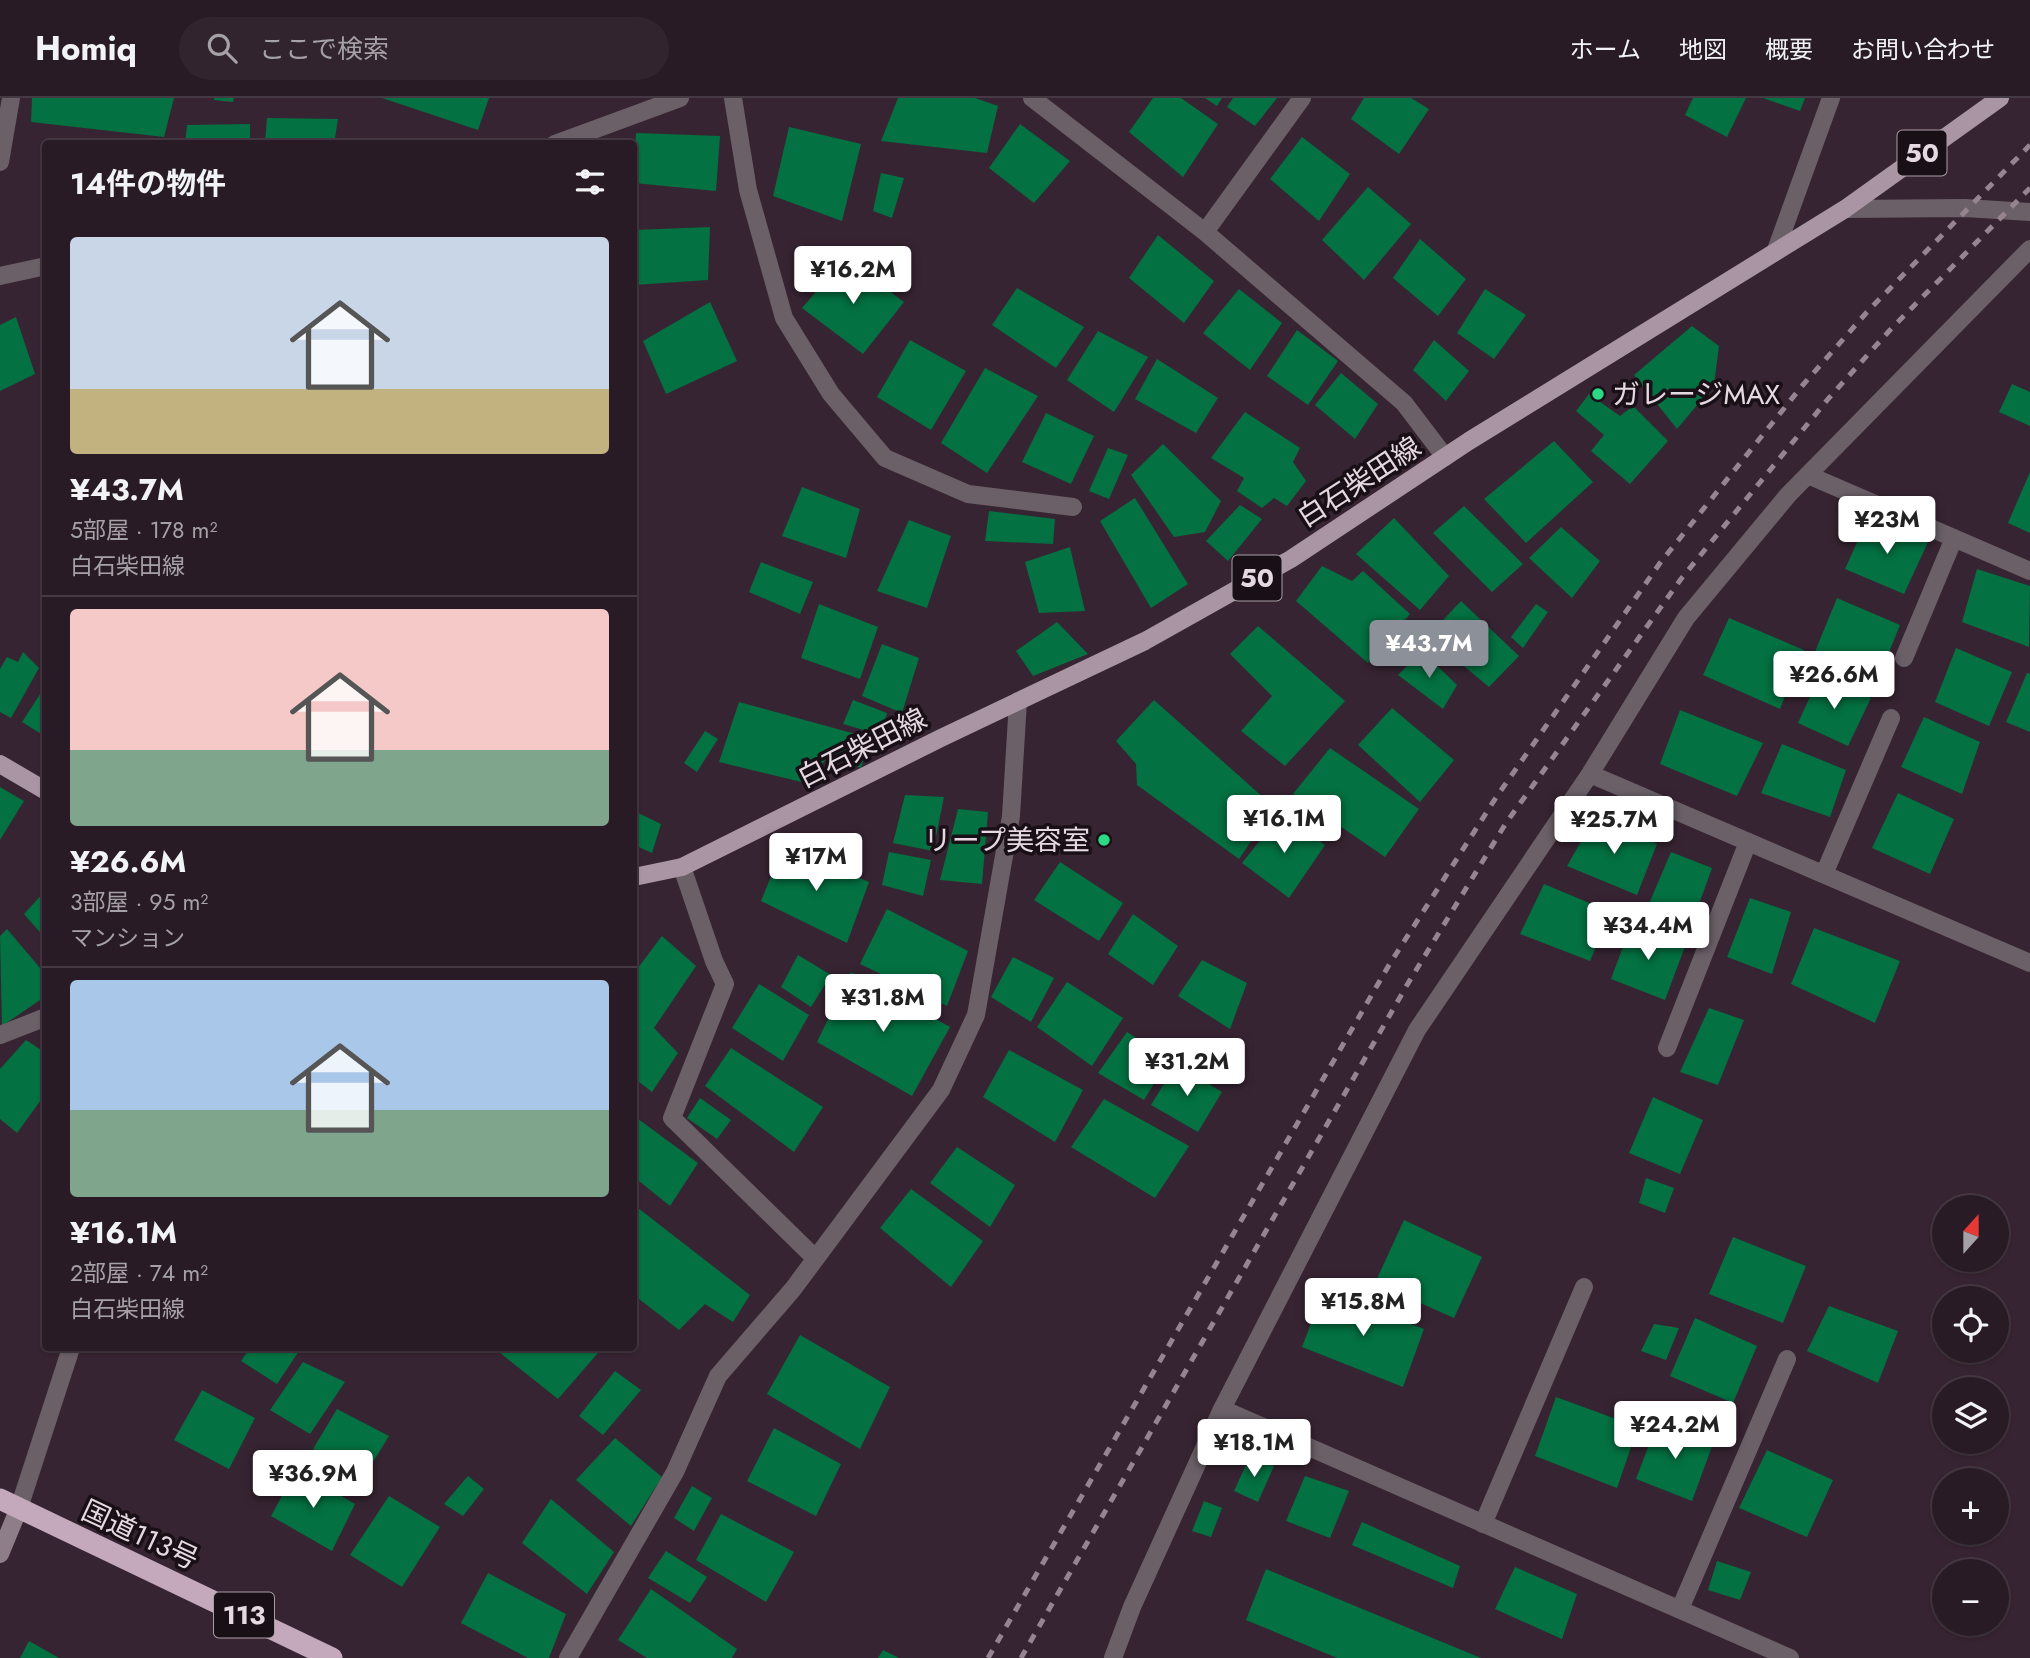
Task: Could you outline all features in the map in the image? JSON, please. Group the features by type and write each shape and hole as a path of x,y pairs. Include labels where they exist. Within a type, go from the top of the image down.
{"highway":[{"name":"国道113号","path":"9,1504 332,1658"}],"main road":[{"name":"白石柴田線","path":"637,876 682,867 1145,641 1291,559 1445,457 1845,209 2000,98"},
{"path":"0,764 42,789"}],"street":[{"path":"0,162 11,98"},
{"path":"566,140 680,98"},
{"path":"733,98 748,190 784,318 831,394 885,458 968,494 1073,507"},
{"path":"1032,98 1205,232 1404,402 1445,457"},
{"path":"1205,232 1302,98"},
{"path":"1776,250 1830,98"},
{"path":"1845,209 1965,208 2030,212"},
{"path":"1113,1658 1132,1607 1222,1409 1417,1030 1590,774 1686,618 1808,475 2030,250"},
{"path":"0,276 42,267"},
{"path":"1808,475 2030,571"},
{"path":"1904,658 1954,538"},
{"path":"568,1658 675,1472 718,1376 815,1258 941,1090 976,1015 1011,816 1018,701"},
{"path":"1824,874 1891,718"},
{"path":"1590,774 2030,963"},
{"path":"1667,1048 1748,842"},
{"path":"682,867 713,961 725,984 671,1118 815,1258"},
{"path":"0,1035 42,1019"},
{"path":"1483,1524 1584,1287"},
{"path":"0,1554 9,1504 70,1351"},
{"path":"1680,1609 1787,1359"},
{"path":"1222,1409 1790,1658"}],"building":[{"path":"32,98 174,98 164,137 31,122"},
{"path":"214,98 234,98 233,102"},
{"path":"382,98 489,98 478,130"},
{"path":"898,98 975,98 998,106 987,153 881,141"},
{"path":"1153,98 1181,98 1218,124 1183,177 1129,132"},
{"path":"1205,98 1222,98 1217,106"},
{"path":"1233,98 1277,98 1255,126 1227,107"},
{"path":"1364,98 1411,98 1429,109 1399,154 1351,119"},
{"path":"1693,98 1746,98 1727,137 1685,115"},
{"path":"1763,98 1805,98 1800,111"},
{"path":"267,118 338,119 335,140 265,140"},
{"path":"250,124 250,140 185,140 187,125"},
{"path":"1020,124 1070,161 1034,203 989,168"},
{"path":"789,127 861,144 842,221 773,196"},
{"path":"636,133 720,136 716,191 637,183"},
{"path":"1302,137 1350,174 1319,221 1270,179"},
{"path":"881,173 904,178 892,218 873,211"},
{"path":"1368,187 1411,224 1364,280 1322,240"},
{"path":"710,227 708,280 637,285 637,230"},
{"path":"1158,235 1214,281 1184,323 1129,278"},
{"path":"1420,239 1466,279 1438,316 1393,278"},
{"path":"845,258 904,302 863,354 802,308"},
{"path":"1017,288 1084,327 1056,368 992,325"},
{"path":"1239,289 1282,323 1250,370 1203,333"},
{"path":"1485,289 1526,315 1494,359 1457,333"},
{"path":"710,302 737,361 666,394 643,341"},
{"path":"16,317 35,374 0,391 0,325"},
{"path":"1692,326 1719,346 1714,385 1677,429 1634,375"},
{"path":"1297,330 1338,361 1308,405 1267,376"},
{"path":"1098,331 1148,357 1114,412 1067,380"},
{"path":"910,340 966,371 931,430 877,397"},
{"path":"1434,340 1469,371 1446,401 1413,370"},
{"path":"1157,359 1218,398 1196,433 1135,399"},
{"path":"985,368 1038,396 987,473 941,443"},
{"path":"1341,373 1378,404 1355,439 1315,405"},
{"path":"2012,384 2030,392 2030,426 1999,412"},
{"path":"1589,394 1620,416 1633,406 1668,441 1630,484 1591,451 1604,435 1576,411"},
{"path":"1245,412 1300,448 1293,462 1306,481 1287,506 1274,498 1262,508 1237,491 1244,478 1211,458"},
{"path":"1046,413 1094,436 1071,484 1022,462"},
{"path":"1554,441 1593,482 1526,543 1484,499"},
{"path":"1163,444 1221,501 1205,532 1174,537 1131,475"},
{"path":"1108,448 1128,455 1109,499 1089,491"},
{"path":"2030,472 2030,533 2008,523"},
{"path":"802,487 860,509 846,558 782,536"},
{"path":"1135,498 1188,584 1151,608 1100,521"},
{"path":"1240,505 1262,519 1228,561 1206,541"},
{"path":"1464,506 1523,564 1492,592 1433,533"},
{"path":"989,511 1055,519 1053,544 985,541"},
{"path":"1394,518 1449,576 1420,610 1356,554"},
{"path":"909,520 951,536 927,608 877,591"},
{"path":"1867,520 1929,540 1904,594 1845,569"},
{"path":"1561,527 1600,561 1572,598 1529,558"},
{"path":"1070,547 1085,611 1039,613 1025,562"},
{"path":"761,562 813,582 800,614 749,592"},
{"path":"1322,566 1352,581 1363,571 1410,614 1368,663 1296,601"},
{"path":"1977,569 2030,586 2029,647 1962,622"},
{"path":"1837,598 1900,625 1875,687 1812,659"},
{"path":"1461,601 1519,656 1489,687 1428,636"},
{"path":"819,604 878,627 860,679 801,658"},
{"path":"1536,604 1548,612 1523,648 1511,637"},
{"path":"1729,618 1804,650 1780,709 1703,675"},
{"path":"1057,622 1088,654 1033,676 1016,651"},
{"path":"1258,626 1345,701 1285,766 1241,731 1272,696 1230,654"},
{"path":"882,644 919,658 902,713 862,696"},
{"path":"1956,648 2012,672 1989,726 1935,702"},
{"path":"1422,651 1457,685 1443,709 1398,675"},
{"path":"23,652 39,668 11,718 0,712 0,669 7,657 18,662"},
{"path":"2027,673 2030,674 2030,732 2006,722"},
{"path":"1819,677 1871,698 1848,746 1798,723"},
{"path":"42,691 42,734 22,722"},
{"path":"853,700 887,713 881,735 843,724"},
{"path":"1154,700 1274,807 1239,859 1137,785 1136,764 1116,741"},
{"path":"739,702 870,738 861,768 827,757 810,784 719,762"},
{"path":"1392,708 1454,760 1420,802 1358,745"},
{"path":"1680,710 1763,743 1737,796 1660,764"},
{"path":"1924,717 1980,742 1962,794 1901,767"},
{"path":"705,731 718,739 697,772 684,763"},
{"path":"1782,744 1846,770 1830,817 1761,793"},
{"path":"1330,748 1419,809 1385,857 1293,794"},
{"path":"0,787 24,801 0,840"},
{"path":"1898,793 1954,819 1930,874 1872,848"},
{"path":"905,795 944,797 933,851 893,843"},
{"path":"958,809 988,812 982,884 940,880"},
{"path":"637,812 661,824 652,853 637,846"},
{"path":"1282,813 1325,845 1289,898 1242,863"},
{"path":"1595,817 1657,844 1637,895 1567,866"},
{"path":"784,845 869,882 847,943 761,901"},
{"path":"889,852 931,860 923,896 882,885"},
{"path":"1671,852 1712,868 1693,921 1648,906"},
{"path":"1060,862 1123,903 1099,941 1034,900"},
{"path":"1544,884 1611,912 1590,961 1520,934"},
{"path":"42,894 42,934 24,914"},
{"path":"1750,898 1791,912 1772,974 1727,957"},
{"path":"887,909 968,951 947,1006 860,964"},
{"path":"1133,914 1178,946 1153,985 1108,954"},
{"path":"1631,925 1686,944 1665,1000 1611,979"},
{"path":"1814,928 1900,961 1875,1023 1791,984"},
{"path":"7,929 42,970 42,999 2,1026 0,936"},
{"path":"662,936 696,966 654,1028 678,1053 652,1092 637,1080 637,969"},
{"path":"798,955 831,975 811,1007 781,987"},
{"path":"1013,957 1054,978 1031,1022 991,997"},
{"path":"1202,960 1247,983 1230,1029 1178,996"},
{"path":"851,972 950,1027 912,1096 817,1042"},
{"path":"1067,982 1123,1018 1092,1066 1037,1027"},
{"path":"759,984 809,1015 783,1061 732,1028"},
{"path":"1709,1008 1744,1020 1718,1085 1680,1072"},
{"path":"1127,1032 1169,1059 1144,1100 1098,1073"},
{"path":"26,1040 42,1050 42,1099 17,1133 0,1119 0,1069"},
{"path":"731,1048 823,1107 794,1152 705,1086"},
{"path":"1009,1050 1083,1090 1055,1142 983,1097"},
{"path":"1176,1064 1222,1092 1198,1132 1151,1105"},
{"path":"1653,1097 1703,1120 1680,1174 1629,1153"},
{"path":"700,1098 731,1120 717,1139 687,1118"},
{"path":"1104,1099 1189,1146 1155,1198 1071,1147"},
{"path":"637,1118 698,1163 670,1206 637,1179"},
{"path":"957,1147 1015,1185 990,1227 930,1183"},
{"path":"1646,1178 1674,1188 1665,1213 1639,1203"},
{"path":"911,1189 983,1241 951,1287 880,1228"},
{"path":"637,1210 750,1295 733,1322 705,1304 679,1330 637,1297"},
{"path":"1404,1220 1482,1257 1454,1318 1375,1283"},
{"path":"1733,1237 1806,1266 1783,1323 1709,1294"},
{"path":"1324,1289 1424,1329 1403,1387 1302,1347"},
{"path":"1829,1306 1898,1331 1878,1383 1807,1351"},
{"path":"1695,1318 1757,1346 1733,1403 1670,1376"},
{"path":"1654,1324 1679,1328 1666,1360 1641,1351"},
{"path":"800,1335 890,1387 860,1449 767,1394"},
{"path":"248,1351 299,1351 277,1384 241,1361"},
{"path":"498,1351 596,1351 598,1353 558,1399"},
{"path":"303,1362 345,1382 310,1434 270,1410"},
{"path":"615,1371 641,1390 603,1435 579,1416"},
{"path":"202,1390 255,1418 229,1469 174,1440"},
{"path":"1556,1397 1638,1427 1617,1488 1535,1456"},
{"path":"337,1409 389,1436 362,1480 313,1449"},
{"path":"1658,1421 1714,1441 1692,1501 1636,1479"},
{"path":"774,1428 841,1464 816,1516 747,1481"},
{"path":"615,1438 662,1477 631,1526 576,1480"},
{"path":"1767,1450 1833,1480 1807,1537 1739,1508"},
{"path":"1250,1456 1274,1466 1258,1502 1234,1491"},
{"path":"296,1470 355,1504 332,1551 271,1516"},
{"path":"468,1476 484,1489 463,1516 444,1504"},
{"path":"1305,1476 1349,1491 1330,1538 1286,1521"},
{"path":"692,1486 712,1498 694,1531 674,1518"},
{"path":"389,1496 440,1527 402,1587 350,1555"},
{"path":"551,1499 614,1552 587,1594 522,1543"},
{"path":"1204,1501 1222,1508 1211,1537 1192,1531"},
{"path":"721,1514 794,1552 766,1602 696,1560"},
{"path":"1362,1522 1460,1566 1453,1588 1352,1545"},
{"path":"666,1551 707,1577 690,1603 648,1578"},
{"path":"1717,1561 1751,1572 1740,1600 1708,1590"},
{"path":"1515,1567 1577,1594 1562,1639 1495,1609"},
{"path":"1266,1569 1481,1658 1337,1658 1246,1620"},
{"path":"488,1573 566,1614 549,1658 528,1658 461,1623"},
{"path":"651,1589 737,1649 732,1658 647,1658 618,1640"},
{"path":"29,1641 59,1658 20,1658"},
{"path":"883,1650 899,1658 878,1658"}],"railway":[{"path":"988,1658 1389,965 1497,796 1660,563 1802,386 1867,312 2030,145"},
{"path":"1021,1658 1407,985 1506,823 1681,579 1828,399 1890,330 2030,188"}],"place":[{"name":"ガレージMAX","path":"1598,394"},
{"name":"リープ美容室","path":"1104,840"}]}
